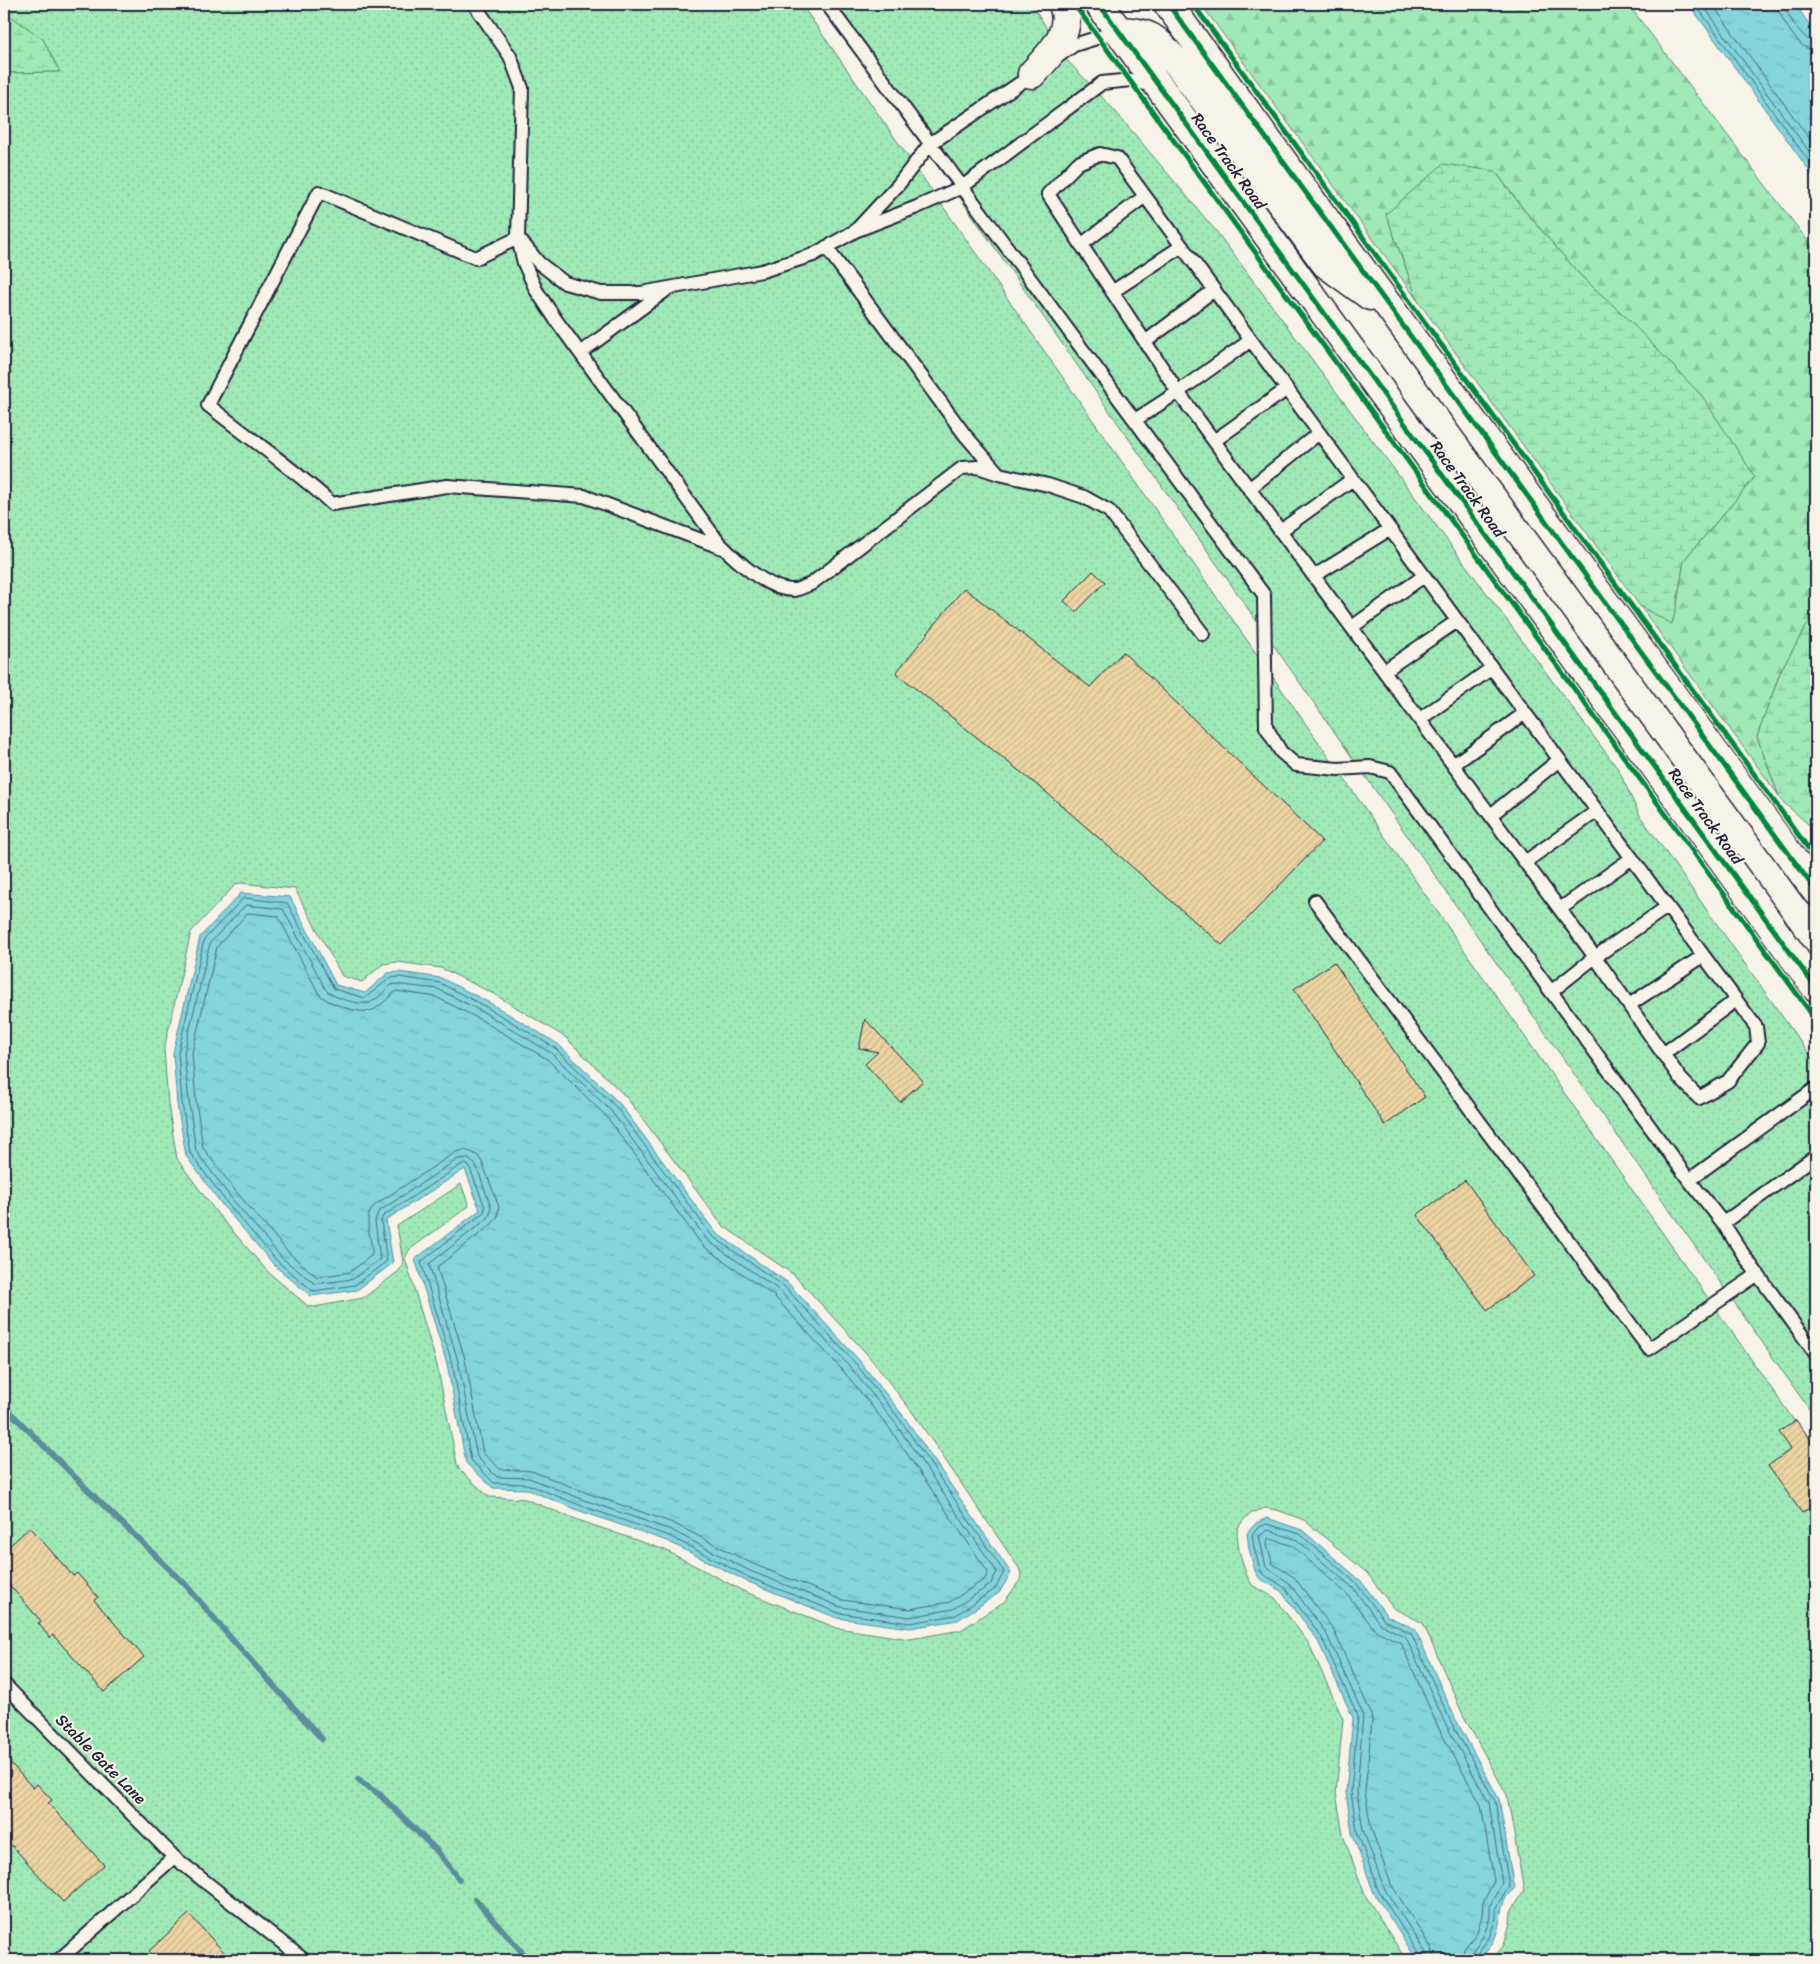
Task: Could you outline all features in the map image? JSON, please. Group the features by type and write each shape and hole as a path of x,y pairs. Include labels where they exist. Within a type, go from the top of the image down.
{"main road":[{"path":"1032,74 1051,54 1064,34 1066,17 1063,4"},
{"name":"Race Track Road","path":"1099,4 1816,988"},
{"path":"1168,4 1816,891"},
{"path":"1119,31 1138,32 1151,36 1160,44 1177,63 1326,264 1392,312"}],"lane":[{"path":"474,4 510,56 522,88 518,238 524,263 536,290 725,550 736,561 767,582 780,588 795,590 811,584 962,468 978,468 1048,485 1084,497 1109,511 1203,634"},
{"path":"827,4 1264,595 1266,727 1281,752 1296,765 1338,769 1370,767 1390,772 1723,1223 1816,1354"},
{"path":"855,231 898,185 930,144 1074,45 1119,31"},
{"path":"518,238 539,263 565,283 601,293 640,293 762,271 813,255 855,231 918,207 962,187 1102,83 1131,80 1160,88"},
{"path":"1100,154 1117,158 1756,1027 1758,1043 1728,1081 1700,1098 1680,1078 1595,956 1178,392 1081,245 1048,194 1078,163 1100,154"},
{"path":"518,238 476,258 319,192 208,405 302,476 332,504 447,486 584,496 725,550"},
{"path":"1081,245 1145,196"},
{"path":"1112,292 1182,246"},
{"path":"826,247 966,435 999,474"},
{"path":"580,353 669,288"},
{"path":"1145,342 1214,290"},
{"path":"1135,420 1178,392 1250,340"},
{"path":"1214,441 1287,389"},
{"path":"1249,489 1319,433"},
{"path":"1280,531 1353,479"},
{"path":"1314,576 1390,529"},
{"path":"1352,627 1424,576"},
{"path":"1384,671 1457,621"},
{"path":"1420,719 1492,668"},
{"path":"1453,765 1525,713"},
{"path":"1490,815 1559,760"},
{"path":"1525,862 1597,811"},
{"path":"1560,909 1632,858"},
{"path":"1315,901 1649,1349 1758,1274"},
{"path":"1552,991 1595,956 1667,907"},
{"path":"1629,1005 1703,956"},
{"path":"1663,1054 1736,1000"},
{"path":"1690,1180 1816,1088"},
{"path":"1723,1223 1816,1156"},
{"name":"Stable Gate Lane","path":"4,1684 174,1857 304,1960"},
{"path":"59,1960 174,1857"}],"green space":[{"path":"4,4 801,4 1816,1452 1816,1960 1492,1960 1504,1945 1511,1912 1524,1891 1507,1795 1463,1715 1423,1623 1393,1608 1367,1573 1304,1520 1277,1510 1265,1508 1252,1513 1244,1519 1238,1528 1239,1551 1252,1585 1275,1598 1309,1644 1343,1719 1336,1793 1343,1835 1365,1895 1406,1960 556,1960 551,1954 543,1960 4,1960 4,73 60,72 43,39 4,11","holes":["236,884 295,889 342,976 362,982 383,964 397,962 441,968 494,994 565,1037 627,1098 722,1225 794,1275 867,1354 913,1413 1019,1568 1020,1580 1005,1601 961,1630 910,1639 837,1628 743,1591 665,1550 578,1520 525,1499 489,1497 460,1470 457,1464 437,1365 405,1258 409,1250 469,1206 461,1184 397,1226 403,1262 399,1271 363,1298 314,1307 308,1306 268,1272 216,1212 177,1159 168,1104 164,1049 191,932"]},
{"path":"824,4 1032,4 1050,34 1016,74 1034,91 1064,57 1115,111 1216,231 1618,769 1640,816 1816,1064 1816,1419"},
{"path":"1201,4 1628,4 1816,252 1816,624 1812,617 1781,670 1757,737 1779,796 1640,606 1672,623 1684,560 1755,477 1630,321 1580,275 1524,210 1495,171 1386,214 1418,301"},
{"path":"4,11 43,39 60,72 4,73"},
{"path":"1443,164 1495,171 1524,210 1580,275 1630,321 1702,396 1755,477 1684,560 1672,624 1640,606 1418,301 1386,214"},
{"path":"1812,617 1816,624 1816,831 1784,803 1779,796 1757,737 1781,670"}],"water":[{"path":"1689,4 1795,4 1816,34 1816,180"},
{"path":"241,893 290,897 336,985 365,993 388,973 399,972 441,978 490,1003 558,1044 620,1104 716,1233 787,1282 859,1360 905,1418 1011,1573 999,1593 958,1620 910,1628 837,1618 746,1581 667,1541 580,1511 526,1489 493,1488 466,1463 447,1364 415,1259 480,1210 465,1169 386,1220 393,1263 357,1290 311,1296 275,1266 223,1206 186,1156 177,1104 173,1053 200,937"},
{"path":"1267,1518 1302,1530 1361,1581 1387,1616 1415,1629 1455,1718 1499,1799 1514,1889 1505,1900 1493,1942 1479,1960 1417,1960 1374,1893 1352,1833 1346,1792 1353,1718 1317,1639 1281,1591 1259,1578 1255,1571 1247,1533 1256,1523"}],"building":[{"path":"1093,571 1105,582 1076,612 1064,601"},
{"path":"964,588 1090,687 1123,652 1322,841 1222,945 1047,793 896,673"},
{"path":"1334,962 1425,1097 1385,1125 1294,989"},
{"path":"865,1019 923,1081 900,1102 865,1064 878,1052 859,1048"},
{"path":"1465,1180 1534,1276 1487,1310 1417,1215"},
{"path":"1796,1420 1816,1447 1816,1503 1802,1513 1768,1466 1791,1449 1779,1432"},
{"path":"30,1527 73,1576 77,1573 98,1597 94,1600 144,1657 104,1692 53,1635 50,1638 38,1623 41,1621 4,1579 4,1551"},
{"path":"4,1756 33,1788 37,1784 52,1800 48,1803 104,1865 63,1902 4,1837"},
{"path":"189,1914 231,1960 158,1960 149,1951"}],"waterway":[{"path":"4,1406 185,1584 235,1643 322,1739"},
{"path":"358,1779 379,1794 437,1851 459,1879"},
{"path":"475,1899 529,1960"}],"cycle path":[{"path":"1074,4 1816,1020"},
{"path":"1099,4 1816,988"},
{"path":"1168,4 1816,891"},
{"path":"1193,4 1816,859"}]}
